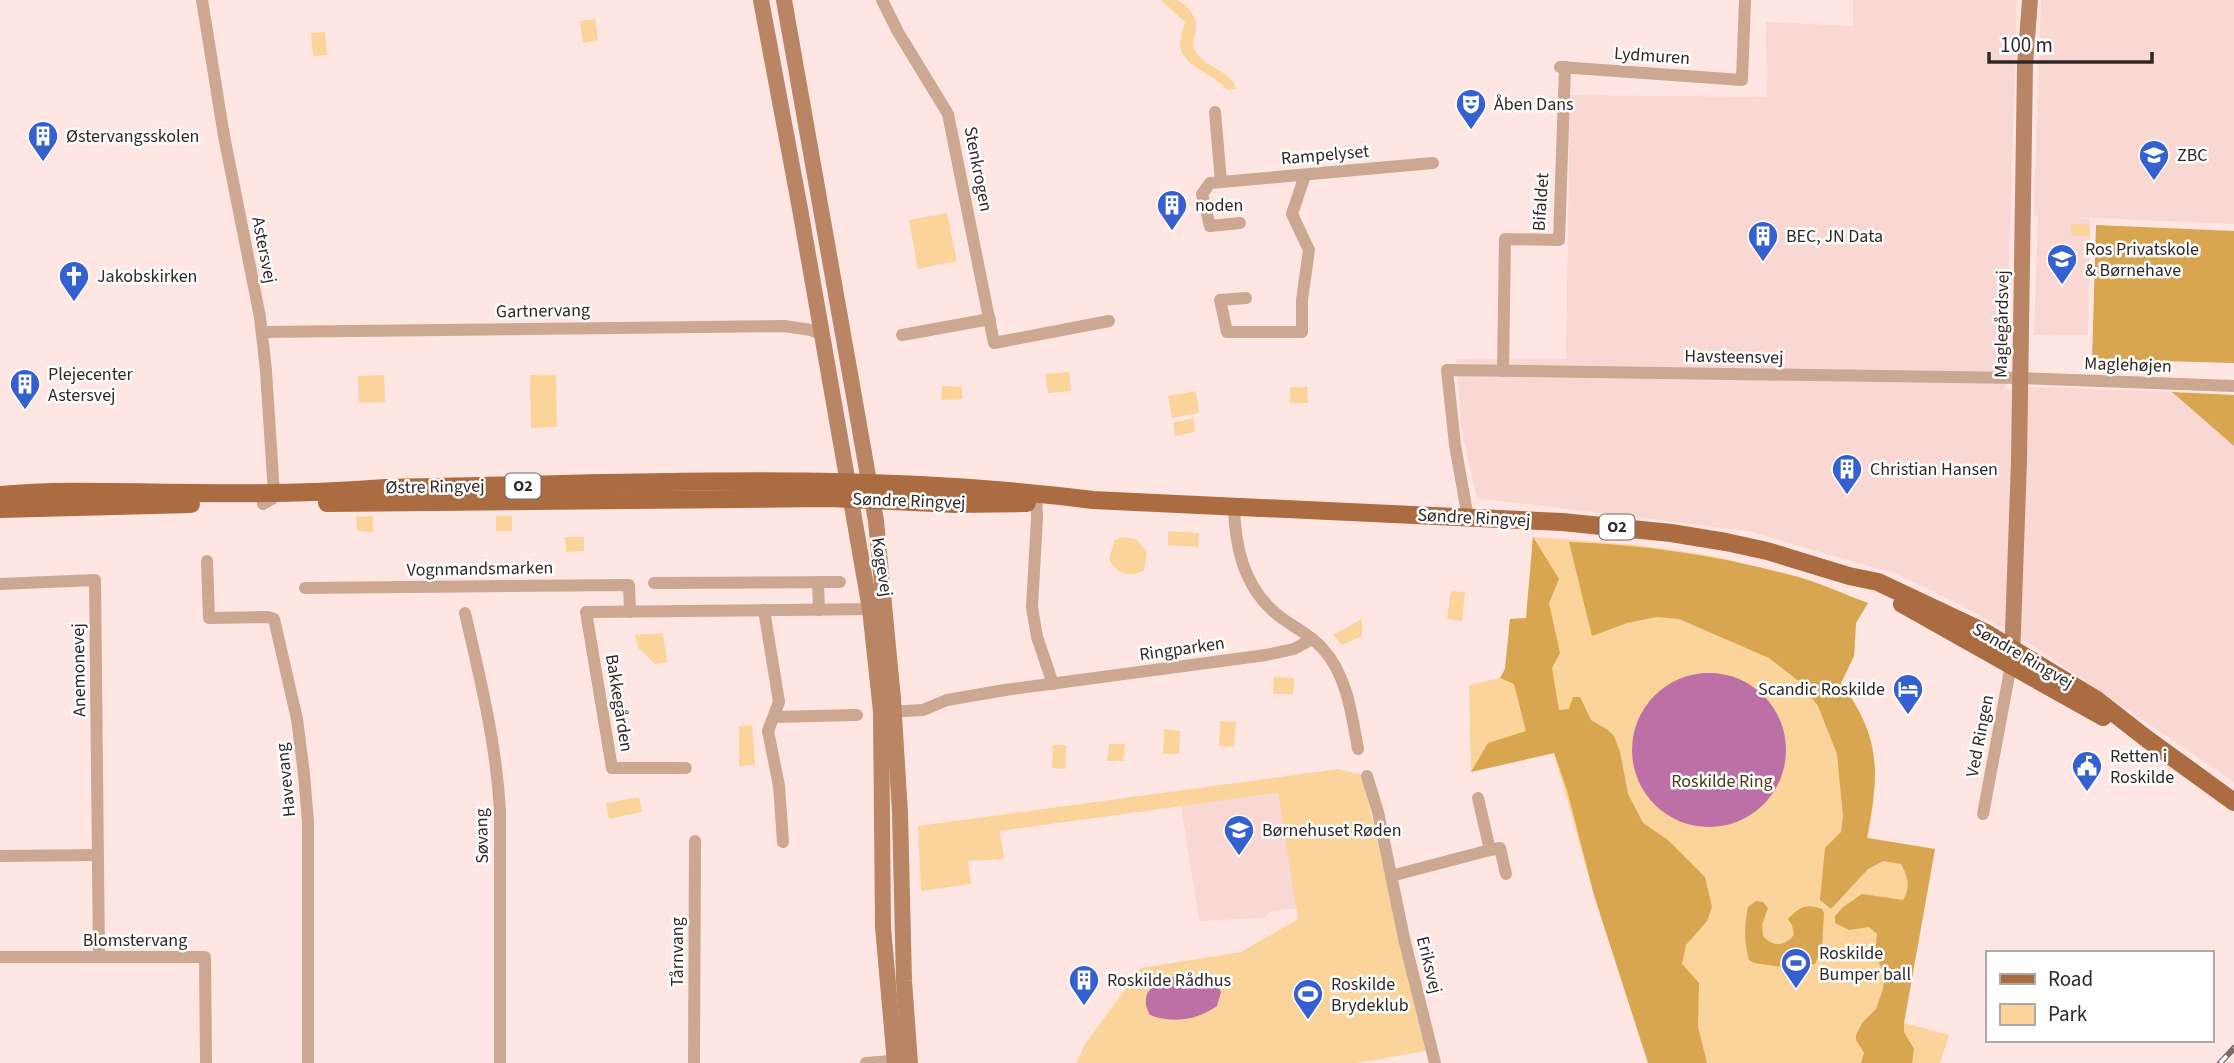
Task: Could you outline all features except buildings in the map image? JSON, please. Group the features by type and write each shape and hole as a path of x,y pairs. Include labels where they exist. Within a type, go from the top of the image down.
{"main road":[{"name":"Østre Ringvej","path":"0,495 106,490 268,499 385,488 872,491"},
{"name":"Søndre Ringvej","path":"725,499 850,490"},
{"name":"Søndre Ringvej","path":"872,491 1562,522 1682,534 1767,551 1849,576 2012,656 2147,739 2234,802"},
{"name":"Østre Ringvej","path":"0,509 268,499 725,499"}],"street":[{"name":"Astersvej","path":"202,0 224,136 262,332 268,499"},
{"name":"Køgevej","path":"761,0 850,490 878,609"},
{"path":"774,0 783,44 799,84"},
{"name":"Køgevej","path":"784,0 872,491 878,609 900,813 904,981 902,1062"},
{"name":"Stenkrogen","path":"882,0 950,121 994,342 1109,321"},
{"name":"Lydmuren","path":"1562,67 1742,80 1745,0"},
{"name":"Maglegårdsvej","path":"2012,656 2025,65 2030,0"},
{"name":"Bifaldet","path":"1503,371 1505,239 1559,240 1562,67"},
{"path":"1215,111 1221,182 1209,183 1202,194 1210,226 1240,223"},
{"name":"Rampelyset","path":"1221,182 1433,163"},
{"path":"1246,298 1220,300 1227,332 1302,332 1302,300 1309,250 1292,214 1304,175"},
{"path":"902,335 990,319"},
{"name":"Gartnervang","path":"262,332 784,326 811,330 822,335"},
{"name":"Havsteensvej","path":"1468,518 1455,445 1447,370 2020,378"},
{"name":"Maglehøjen","path":"2020,378 2234,386"},
{"path":"1036,498 1032,607 1037,637 1053,684"},
{"path":"1234,508 1238,552 1246,575 1272,611 1324,649 1342,681 1359,749"},
{"name":"Havevang","path":"207,561 209,618 274,619 297,719 308,822 308,1063"},
{"name":"Anemonevej","path":"0,584 95,580 99,957"},
{"path":"818,582 819,610"},
{"path":"654,583 840,582"},
{"name":"Vognmandsmarken","path":"305,588 629,585 630,612"},
{"path":"630,612 878,609"},
{"path":"764,610 779,702 768,731 779,786 783,842"},
{"name":"Bakkegården","path":"630,612 586,612 612,768 686,768"},
{"name":"Søvang","path":"465,613 498,768 500,1063"},
{"name":"Ringparken","path":"887,712 923,710 947,700 1266,655 1294,649 1312,639"},
{"name":"Ved Ringen","path":"1983,814 2012,656"},
{"path":"774,717 857,715"},
{"name":"Eriksvej","path":"1367,776 1435,1063"},
{"path":"1478,798 1490,850"},
{"name":"Tårnvang","path":"694,1063 695,841"},
{"path":"1391,876 1500,848 1506,874"},
{"path":"0,856 98,855"},
{"name":"Blomstervang","path":"0,957 205,957 206,1063"},
{"path":"866,1063 902,1062"}],"shaded area":[{"path":"1853,0 2017,0 2005,389 2040,387 2172,392 2234,446 2234,782 2029,643 1959,604 1896,574 1748,531 1477,498 1462,433 1456,359 1566,359 1570,95 1767,97 1766,22 1853,26"},
{"name":"ZBC","path":"2041,0 2234,0 2234,224 2073,217 2090,219 2088,335 2034,335 2038,216 2034,215 2034,200"},
{"path":"2096,225 2234,231 2234,363 2092,359"},
{"path":"2172,392 2234,395 2234,446"},
{"path":"1533,537 1559,579 1549,603 1560,653 1552,668 1559,710 1569,709 1573,697 1580,697 1591,720 1614,736 1628,794 1643,823 1668,840 1705,877 1712,907 1707,921 1686,945 1682,964 1699,983 1698,1027 1707,1063 1648,1063 1594,895 1567,790 1554,753 1471,772 1488,743 1526,731 1514,684 1500,678 1505,669 1510,619 1526,618"},
{"path":"1569,542 1713,557 1807,580 1868,603 1856,623 1854,656 1841,683 1864,722 1874,757 1874,794 1867,838 1935,849 1904,1023 1904,1032 1914,1049 1912,1063 1861,1063 1864,1053 1856,1035 1862,1023 1876,1009 1885,975 1875,955 1877,934 1869,927 1849,930 1835,923 1835,916 1862,894 1903,900 1908,882 1901,864 1883,861 1868,869 1831,909 1820,900 1825,848 1841,832 1843,816 1837,754 1818,706 1800,682 1769,658 1679,619 1657,617 1627,623 1592,636"},
{"path":"1709,673 1738,679 1763,696 1780,721 1786,750 1780,779 1763,804 1738,821 1709,827 1680,821 1655,804 1638,779 1632,750 1638,721 1655,696 1680,679"},
{"name":"Børnehuset Røden","path":"1279,793 1297,908 1271,911 1264,918 1199,921 1181,806"},
{"path":"1756,901 1763,902 1768,908 1762,925 1763,936 1775,944 1783,943 1794,935 1788,919 1796,912 1807,906 1822,909 1822,948 1815,964 1788,968 1749,960 1745,940 1746,921 1748,907"},
{"path":"1181,975 1214,983 1221,992 1217,1006 1201,1015 1185,1019 1150,1015 1146,999 1152,987"}],"green space":[{"path":"1161,0 1177,0 1190,11 1196,22 1194,49 1206,62 1230,78 1236,89 1227,90 1186,59 1180,44 1185,22"},
{"path":"595,19 598,40 583,43 580,21"},
{"path":"325,32 327,55 313,56 311,33"},
{"path":"947,213 957,261 918,269 909,220"},
{"path":"2071,223 2090,225 2089,237 2071,235"},
{"path":"1069,372 1071,391 1048,393 1045,374"},
{"path":"384,375 385,402 359,403 358,376"},
{"path":"530,375 556,375 557,427 531,428"},
{"path":"942,386 962,387 962,399 941,400"},
{"path":"1290,387 1307,387 1308,403 1290,403"},
{"path":"1196,391 1199,413 1172,418 1168,396"},
{"path":"1193,418 1195,432 1175,436 1173,423"},
{"path":"373,516 373,532 357,531 356,517"},
{"path":"496,516 512,516 512,531 496,531"},
{"path":"1168,531 1199,533 1198,547 1168,545"},
{"path":"565,537 584,537 584,551 566,552"},
{"path":"1122,537 1136,539 1147,552 1144,570 1139,573 1124,574 1109,559 1114,541"},
{"name":"Roskilde Ring","path":"1533,537 1637,545 1712,556 1800,577 1868,603 1856,623 1854,656 1841,683 1864,721 1874,757 1874,794 1868,838 1935,849 1904,1023 1949,1035 1940,1063 1648,1063 1594,895 1554,753 1471,772 1469,685 1500,678 1505,669 1510,619 1526,618"},
{"path":"1451,591 1465,592 1462,621 1447,619"},
{"path":"1362,619 1362,636 1342,645 1333,635"},
{"path":"663,633 667,662 655,664 638,648 635,635"},
{"path":"1274,677 1294,678 1293,694 1273,694"},
{"path":"1220,721 1236,722 1234,747 1219,746"},
{"path":"752,725 755,765 739,766 739,726"},
{"path":"1164,729 1180,731 1179,754 1163,754"},
{"path":"1109,744 1125,744 1123,761 1107,761"},
{"path":"1053,745 1066,745 1065,769 1052,768"},
{"path":"1338,769 1362,775 1426,1051 1357,1063 1076,1063 1085,1044 1141,968 1241,952 1298,919 1278,793 1000,831 1004,859 968,861 971,884 921,891 918,826"},
{"path":"639,797 642,812 609,819 606,803"}],"railway":[{"path":"2220,1063 2234,1048"}],"place":[{"name":"Åben Dans","path":"1471,131"},
{"name":"Østervangsskolen","path":"43,163"},
{"name":"ZBC","path":"2154,182"},
{"name":"noden","path":"1172,232"},
{"name":"BEC, JN Data","path":"1763,263"},
{"name":"Ros Privatskole & Børnehave","path":"2062,286"},
{"name":"Jakobskirken","path":"74,303"},
{"name":"Plejecenter Astersvej","path":"25,411"},
{"name":"Christian Hansen","path":"1847,496"},
{"name":"Scandic Roskilde","path":"1908,716"},
{"name":"Retten i Roskilde","path":"2087,793"},
{"name":"Børnehuset Røden","path":"1239,857"},
{"name":"Roskilde Bumper ball","path":"1796,990"},
{"name":"Roskilde Rådhus","path":"1084,1007"},
{"name":"Roskilde Brydeklub","path":"1308,1021"}]}
